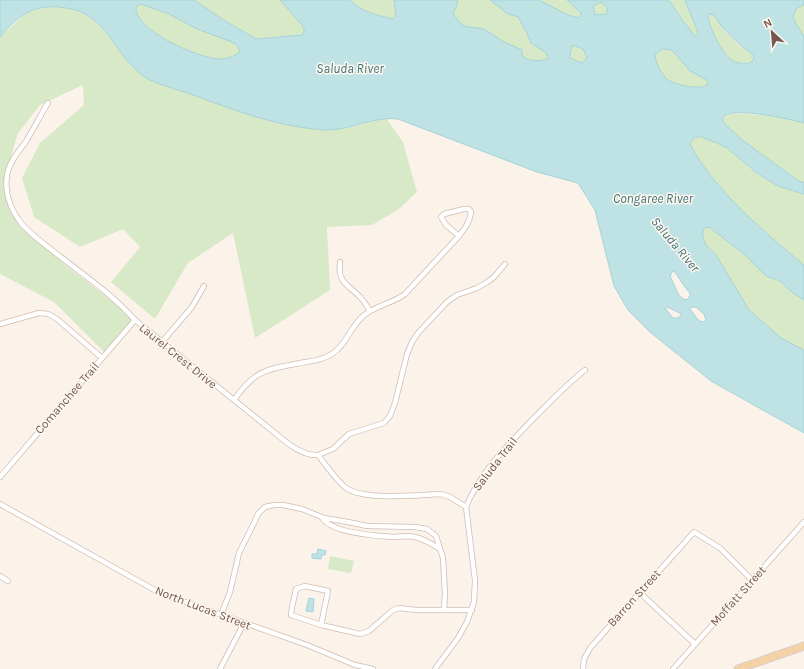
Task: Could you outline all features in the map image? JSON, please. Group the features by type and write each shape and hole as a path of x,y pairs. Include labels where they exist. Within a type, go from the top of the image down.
{"main road":[{"path":"738,669 804,646"}],"street":[{"name":"Laurel Crest Drive","path":"48,103 10,166 6,184 10,203 16,216 28,230 104,290 124,307 135,320 234,400 294,447 308,454 318,455"},
{"path":"234,400 246,383 260,373 317,360 333,353 343,344 358,321 370,311 398,299 405,294 459,236 469,221 471,212 469,209 444,214 442,218 446,225 459,236"},
{"path":"340,262 339,270 341,279 362,299 370,311"},
{"path":"435,669 456,642 472,610 476,589 466,507 450,497 441,494 377,496 363,494 346,487 333,476 318,455 333,449 349,434 384,423 390,416 407,354 418,333 447,302 457,295 486,283 494,277 505,264"},
{"path":"162,342 192,307 204,286"},
{"path":"0,324 39,313 48,314 57,319 102,358"},
{"name":"Comanchee Trail","path":"0,477 135,320"},
{"name":"Saluda Trail","path":"466,507 478,482 504,450 560,391 585,370"},
{"name":"North Lucas Street","path":"0,504 160,593 307,645 356,665 373,669"},
{"path":"221,615 230,592 239,553 261,510 269,505 283,505 322,517 367,526 427,529 436,536 443,558 444,610"},
{"path":"322,517 324,522 336,528 365,535 414,536 430,542 440,549"},
{"name":"Moffatt Street","path":"673,669 804,522"},
{"name":"Barron Street","path":"583,669 585,655 590,648 694,532 720,548 752,580"},
{"path":"0,576 8,581"},
{"path":"321,625 328,591 305,586 296,589 291,615 321,625 355,633 365,633 393,610 399,608 416,610 472,610"},
{"path":"640,593 695,644"},
{"path":"220,669 244,623"}],"green space":[{"path":"194,0 280,0 301,24 305,31 302,35 256,39"},
{"path":"350,0 394,0 396,17 393,19 370,12 354,4"},
{"path":"457,0 490,0 508,14 518,17 531,43 545,52 550,59 538,61 528,59 522,56 521,50 504,42 484,29 463,26 453,14 458,3"},
{"path":"539,0 567,0 582,14 579,18 568,15"},
{"path":"669,0 685,0 697,30 697,35 693,34"},
{"path":"601,2 607,8 607,14 595,15 593,6"},
{"path":"141,4 169,14 197,29 232,42 237,45 240,52 233,56 220,59 211,58 184,49 156,34 145,25 138,16 136,7"},
{"path":"804,5 804,36 793,16 797,8"},
{"path":"43,7 71,10 89,17 104,31 131,66 150,80 163,86 198,96 248,114 302,128 320,129 348,127 386,118 403,142 417,192 399,209 372,225 327,227 330,290 255,338 233,233 188,263 155,319 111,282 140,247 123,229 80,247 34,217 22,178 40,143 84,105 83,85 40,105 18,133 5,177 16,217 58,259 136,320 105,353 54,302 0,274 0,37 26,13"},
{"path":"710,14 714,15 725,32 737,44 755,57 752,61 739,63 732,60 725,54 712,30 709,18"},
{"path":"573,44 583,49 587,58 582,63 570,58"},
{"path":"662,49 672,50 690,71 707,80 708,84 705,86 695,87 677,84 668,80 661,72 655,58 655,55"},
{"path":"744,114 774,116 804,123 804,183 797,180 741,139 723,122 728,115"},
{"path":"699,136 707,138 727,148 758,175 778,186 804,194 804,265 741,209 712,178 690,144 693,139"},
{"path":"709,227 744,254 766,276 780,281 793,293 804,300 804,350 781,338 749,310 716,255 708,247 704,240 704,228"},
{"path":"330,556 354,561 351,573 328,569"}],"water":[{"path":"0,0 194,0 256,39 302,35 304,32 304,28 301,24 280,0 350,0 364,10 393,19 396,15 394,0 457,0 458,3 453,14 463,26 484,29 504,42 522,50 522,56 525,58 539,61 549,58 545,52 531,43 518,17 508,14 490,0 539,0 568,15 578,18 582,14 567,0 669,0 695,36 698,34 697,30 685,0 804,0 804,5 797,8 793,16 804,36 804,123 751,113 730,114 725,116 723,122 741,139 797,180 804,183 804,194 778,186 758,174 727,148 717,143 699,136 693,139 690,144 700,161 726,194 757,225 804,265 804,300 793,293 780,281 766,276 744,254 709,227 704,228 704,240 710,250 716,255 749,310 781,338 804,350 804,433 711,381 650,332 628,310 614,286 595,210 578,183 537,172 398,119 380,119 345,128 327,130 311,129 278,123 162,85 150,80 129,63 104,30 95,21 84,13 71,9 48,7 31,11 15,21 0,37","holes":["601,2 607,8 607,14 595,15 593,6","141,4 169,14 197,29 232,42 237,45 240,52 231,57 220,59 198,54 169,42 156,34 145,25 138,16 136,7","709,14 714,15 731,37 753,55 754,59 748,63 740,63 730,59 718,43 710,24","573,45 583,49 587,58 582,63 570,58","662,49 672,50 690,71 707,80 708,84 705,86 695,87 672,82 663,75 655,55","674,271 690,293 687,300 683,299 678,294 670,277","667,307 680,313 681,315 678,318 673,318 665,308","692,307 696,307 704,314 706,320 704,322 699,321 690,309"]},
{"path":"318,549 326,551 325,555 322,555 321,559 312,558 312,554 317,554"},
{"path":"309,598 314,599 313,612 306,611"}],"water label":[{"name":"Saluda River","path":"350,68"},
{"name":"Congaree River","path":"653,198"},
{"name":"Saluda River","path":"676,244"}]}
